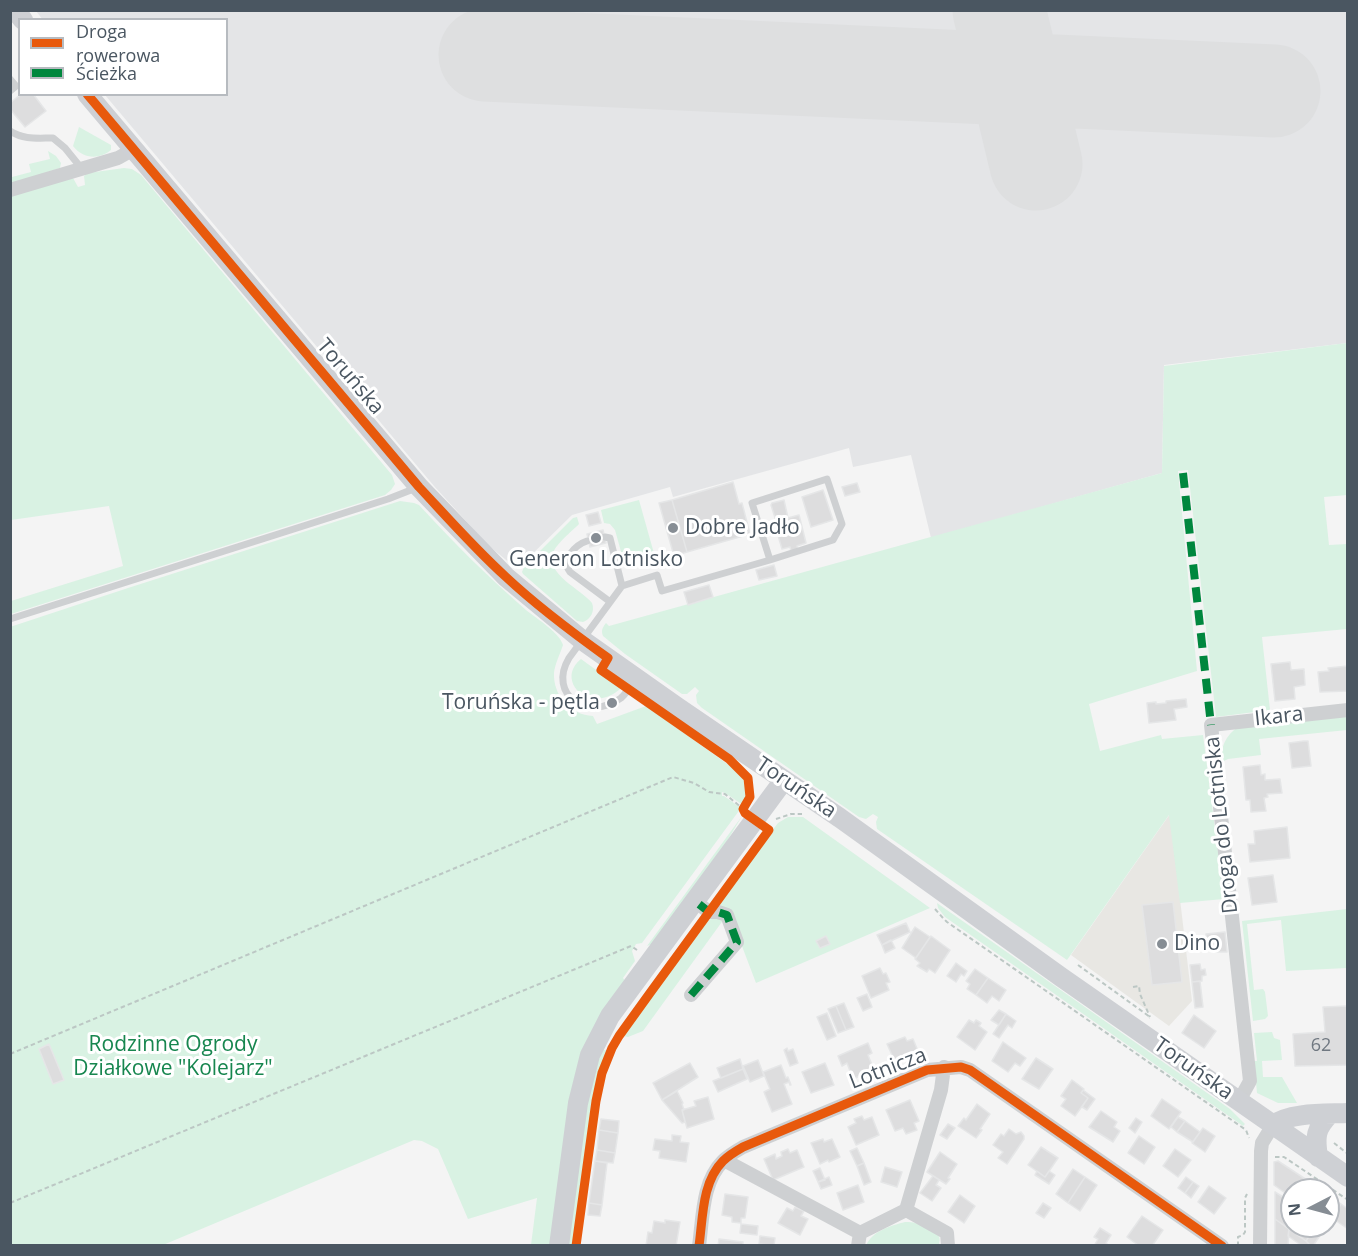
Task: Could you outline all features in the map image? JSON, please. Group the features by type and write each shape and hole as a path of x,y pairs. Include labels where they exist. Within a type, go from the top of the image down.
{"main road":[{"name":"Toruńska","path":"89,96 418,487 506,577 582,640 840,818 1061,977 1347,1177"},
{"path":"559,1245 578,1103 590,1055 610,1016 784,780"},
{"path":"1273,1125 1280,1120 1298,1116 1339,1114"},
{"path":"1318,1157 1316,1142 1318,1129 1320,1125 1339,1114"}],"street":[{"path":"10,190 118,158 134,149"},
{"name":"Ikara","path":"1211,725 1347,710"},
{"name":"Droga do Lotniska","path":"1211,725 1250,1081 1239,1101"},
{"path":"691,995 736,942 727,915 708,912 695,901"},
{"name":"Lotnicza","path":"906,1210 941,1090 944,1067"},
{"name":"Lotnicza","path":"699,1245 707,1190 713,1173 724,1160 743,1147 927,1070 944,1067 961,1067 969,1070 1222,1245"},
{"path":"1260,1245 1260,1157 1262,1143 1273,1125"},
{"path":"724,1160 859,1239 906,1210 947,1233 948,1245"}],"lane":[{"path":"10,79 16,86 10,91"},
{"path":"10,131 19,136 52,138 65,148 82,169"},
{"path":"636,678 622,697 612,703 594,708 577,703 568,695 563,676 566,663 622,586 657,575 662,591 770,560 833,540 842,524 827,478 752,503 770,560"},
{"path":"10,619 418,487"},
{"path":"606,537 610,538 622,586"},
{"path":"587,541 578,544 567,559 567,568 609,602"}],"path":[{"path":"10,1054 673,777 694,783 709,792 725,794 743,809"},
{"path":"772,825 776,819 784,815 807,814"},
{"path":"932,903 943,918 1246,1130 1251,1145 1251,1158 1284,1157 1347,1200"},
{"path":"10,1203 631,946 640,952"},
{"path":"1078,965 1150,1017"},
{"path":"1133,987 1139,986 1140,994 1150,1013 1148,1021"},
{"path":"1238,1245 1238,1237 1245,1232 1247,1192"}],"shaded area":[{"path":"36,11 1347,11 1347,343 1164,365 1162,473 931,538 911,455 853,467 849,448 673,497 670,487 572,515 517,569 488,545 434,486 106,96 228,96 228,18 41,18"},
{"path":"1170,814 1192,1001 1169,1026 1071,955"}],"green space":[{"path":"79,127 111,145 111,150 96,157 81,154 73,146"},
{"path":"48,151 61,163 60,168 11,184 11,175 12,177 31,172 29,164 50,159"},
{"path":"132,169 141,175 392,475 395,484 385,495 11,614 11,601 123,566 109,506 11,520 11,195 73,178 78,187 85,185 84,176 88,173"},
{"path":"1347,343 1347,495 1324,497 1329,545 1347,544 1347,629 1262,637 1270,710 1216,717 1188,470 1178,471 1197,671 1089,704 1100,751 1161,735 1162,739 1203,735 1224,899 1180,903 1169,815 1067,960 877,829 878,817 873,814 866,819 859,817 702,708 697,703 696,695 699,691 695,687 687,694 682,694 603,636 602,630 606,623 609,626 1162,473 1164,366"},
{"path":"639,500 655,557 625,566 615,530 610,524 604,523 601,510"},
{"name":"Rodzinne Ogrody Działkowe \"Kolejarz\"","path":"400,501 419,505 485,572 558,636 563,645 554,673 554,681 560,696 571,708 593,716 597,724 646,706 740,773 747,789 743,805 722,792 722,796 741,808 642,943 636,944 632,951 635,961 623,978 626,982 601,1017 551,1245 531,1245 537,1198 468,1219 438,1149 422,1141 414,1140 163,1245 11,1245 10,627"},
{"path":"577,517 579,524 557,546 552,561 554,568 565,581 592,603 592,614 583,622 577,621 522,572 524,567 573,518"},
{"path":"581,659 621,688 609,696 598,699 579,692 572,676 574,667"},
{"path":"1347,716 1347,730 1259,739 1261,755 1228,759 1222,762 1225,742 1238,727"},
{"path":"742,816 714,863 652,944 647,946"},
{"path":"788,817 803,817 930,908 756,983 729,912 717,903 778,823"},
{"path":"937,903 1230,1109 1245,1124 1243,1126 945,917"},
{"path":"1347,909 1347,968 1286,971 1281,920 1247,924 1254,990 1263,989 1265,992 1268,1016 1265,1019 1253,1021 1242,921"},
{"path":"724,919 643,1031 628,1037 623,1036 708,920"},
{"path":"1272,1032 1274,1038 1280,1040 1282,1060 1262,1061 1263,1077 1282,1077 1297,1103 1278,1103 1257,1093 1254,1033"},
{"path":"602,1050 607,1050 593,1095 573,1245 567,1246 584,1122"},
{"path":"905,1222 932,1229 939,1236 939,1245 866,1246 877,1233"}],"building":[{"path":"19,96 35,96 46,111 25,127 10,109 10,103"},
{"path":"733,482 739,504 742,503 750,534 687,552 672,500"},
{"path":"857,483 860,492 845,496 842,487"},
{"path":"823,490 833,520 811,527 802,497"},
{"name":"Dobre Jadło","path":"672,500 687,552 674,556 659,503"},
{"path":"784,500 788,518 799,515 806,543 791,551 790,547 782,549 771,505"},
{"path":"598,512 601,523 589,526 586,515"},
{"name":"Generon Lotnisko","path":"603,530 606,543 590,547 587,534"},
{"path":"774,565 777,576 759,580 756,570"},
{"path":"709,585 713,597 688,605 684,592"},
{"path":"1290,662 1291,670 1304,669 1305,685 1294,687 1295,699 1275,701 1271,664"},
{"path":"1348,666 1348,691 1320,692 1318,672 1329,671 1328,668"},
{"path":"1186,699 1187,707 1174,709 1176,720 1149,723 1147,703 1166,703 1166,701"},
{"path":"1308,741 1311,766 1292,768 1289,743"},
{"path":"1260,765 1261,775 1265,774 1265,780 1280,779 1282,793 1267,794 1268,797 1264,798 1266,811 1251,812 1250,800 1246,800 1243,767"},
{"path":"1287,827 1290,858 1250,862 1248,844 1255,844 1254,831"},
{"path":"1273,875 1277,902 1252,905 1248,878"},
{"name":"Dino","path":"1173,902 1182,982 1152,985 1142,905"},
{"path":"906,923 910,932 882,945 877,935"},
{"path":"915,927 930,937 916,958 902,948"},
{"path":"1225,932 1227,952 1215,952 1214,945 1208,946 1206,934"},
{"path":"826,936 830,944 820,948 816,941"},
{"path":"931,936 950,950 935,973 929,969 927,972 917,966 920,963 915,959"},
{"path":"891,940 895,948 885,953 882,945"},
{"path":"956,963 967,971 964,976 961,974 956,982 947,976"},
{"path":"1200,964 1201,970 1205,969 1206,975 1202,976 1202,981 1192,982 1190,965"},
{"path":"880,968 883,974 886,973 890,982 886,983 889,990 871,998 862,976"},
{"path":"975,969 988,978 976,995 967,989 970,984 966,981"},
{"path":"988,978 1006,990 999,1001 992,996 987,1003 976,995"},
{"path":"1200,981 1203,1007 1195,1008 1192,982"},
{"path":"867,994 872,1007 863,1011 857,998"},
{"path":"844,1003 854,1027 846,1030 836,1006"},
{"path":"836,1006 846,1030 838,1033 828,1009"},
{"path":"1348,1006 1348,1065 1295,1066 1293,1034 1325,1032 1323,1007"},
{"path":"999,1010 1006,1014 999,1025 991,1020"},
{"path":"827,1013 836,1036 827,1040 817,1017"},
{"path":"1006,1014 1016,1021 1012,1028 1008,1025 999,1038 993,1034"},
{"path":"1194,1015 1216,1031 1204,1048 1182,1033"},
{"path":"969,1020 981,1023 979,1026 987,1032 975,1050 957,1037"},
{"path":"905,1037 907,1041 913,1039 918,1051 913,1054 914,1057 896,1064 887,1044"},
{"path":"1003,1042 1026,1058 1020,1066 1015,1063 1008,1072 992,1061"},
{"path":"868,1043 872,1053 868,1055 874,1070 853,1079 847,1063 842,1066 838,1056"},
{"path":"49,1044 64,1080 53,1084 39,1049"},
{"path":"787,1048 788,1051 793,1049 798,1063 790,1066 784,1050"},
{"path":"1036,1058 1053,1069 1039,1089 1022,1079"},
{"path":"740,1059 743,1069 721,1078 717,1068"},
{"path":"758,1060 764,1076 750,1082 743,1066"},
{"path":"690,1063 698,1077 662,1100 653,1083"},
{"path":"825,1063 834,1085 811,1093 802,1072"},
{"path":"781,1065 791,1085 789,1082 784,1084 792,1104 772,1112 764,1092 770,1089 763,1072"},
{"path":"743,1069 747,1079 718,1092 713,1081"},
{"path":"1072,1080 1084,1089 1081,1093 1088,1098 1075,1116 1061,1106 1066,1099 1061,1096"},
{"path":"1083,1090 1095,1099 1087,1110 1082,1107 1088,1098 1081,1093"},
{"path":"677,1091 683,1103 685,1122 682,1123 662,1100"},
{"path":"708,1097 714,1119 687,1128 682,1110 696,1106 694,1101"},
{"path":"1162,1099 1181,1112 1169,1129 1151,1116"},
{"path":"910,1100 919,1121 914,1123 917,1130 906,1134 903,1128 895,1131 886,1110"},
{"path":"977,1104 990,1114 976,1138 958,1126 964,1118 966,1120"},
{"path":"1101,1111 1117,1122 1114,1127 1120,1131 1113,1142 1089,1127"},
{"path":"862,1116 864,1120 872,1117 879,1135 856,1145 848,1127 856,1123 854,1119"},
{"path":"1178,1117 1185,1121 1177,1132 1171,1127"},
{"path":"1136,1118 1142,1122 1135,1133 1129,1128"},
{"path":"601,1119 619,1121 618,1133 599,1130"},
{"path":"1185,1121 1200,1132 1193,1142 1177,1132"},
{"path":"948,1124 955,1128 947,1139 940,1135"},
{"path":"1203,1128 1215,1136 1205,1152 1192,1143"},
{"path":"1009,1129 1016,1134 1021,1132 1024,1139 1007,1164 998,1158 1003,1152 993,1145 1001,1134 1004,1136"},
{"path":"599,1130 618,1133 615,1153 597,1150"},
{"path":"672,1135 681,1136 680,1142 689,1143 686,1162 659,1158 660,1151 653,1150 655,1139 672,1141"},
{"path":"1139,1136 1155,1147 1144,1164 1128,1153"},
{"path":"823,1139 824,1142 832,1139 840,1157 820,1164 811,1143"},
{"path":"1041,1147 1058,1158 1045,1177 1028,1165"},
{"path":"857,1148 864,1163 857,1166 850,1151"},
{"path":"788,1149 790,1153 797,1150 804,1167 773,1180 764,1159 775,1154 776,1159 782,1156 781,1152"},
{"path":"1175,1149 1191,1160 1178,1177 1163,1166"},
{"path":"597,1150 615,1153 613,1163 595,1161"},
{"path":"940,1152 957,1164 946,1184 927,1172"},
{"path":"595,1161 607,1163 602,1205 589,1203"},
{"path":"1278,1161 1304,1178 1280,1178 1280,1189 1274,1185 1274,1162"},
{"path":"864,1163 871,1182 864,1185 857,1166"},
{"path":"885,1167 902,1172 897,1187 881,1182"},
{"path":"820,1168 825,1180 818,1182 813,1171"},
{"path":"1073,1169 1085,1177 1068,1203 1056,1194"},
{"path":"1037,1171 1045,1177 1049,1171 1055,1175 1049,1184 1035,1175"},
{"path":"933,1176 939,1180 936,1185 941,1188 932,1201 920,1193"},
{"path":"829,1177 832,1185 821,1189 818,1182"},
{"path":"1085,1177 1097,1185 1080,1211 1068,1203"},
{"path":"1186,1177 1193,1182 1185,1193 1178,1188"},
{"path":"1193,1182 1199,1186 1191,1198 1185,1193"},
{"path":"858,1185 864,1202 843,1210 837,1193"},
{"path":"1209,1186 1226,1198 1214,1214 1198,1202"},
{"path":"1275,1192 1280,1195 1280,1223 1275,1219"},
{"path":"725,1194 748,1197 745,1218 741,1218 741,1223 732,1222 732,1217 722,1215"},
{"path":"960,1195 975,1206 964,1223 948,1212"},
{"path":"589,1203 602,1205 600,1216 588,1215"},
{"path":"1043,1203 1051,1208 1044,1218 1036,1213"},
{"path":"1341,1204 1348,1209 1348,1229 1340,1224"},
{"path":"795,1207 804,1211 801,1216 808,1219 800,1235 778,1223 787,1208 793,1211"},
{"path":"1142,1216 1163,1230 1152,1246 1139,1246 1127,1237"},
{"path":"1275,1219 1280,1223 1280,1238 1288,1238 1288,1246 1275,1246"},
{"path":"665,1220 680,1222 676,1246 646,1246 648,1232 652,1233 654,1221 665,1223"},
{"path":"741,1224 758,1226 757,1235 740,1233"},
{"path":"1100,1228 1111,1235 1106,1243 1109,1246 1094,1246 1098,1239 1094,1237"},
{"path":"760,1236 775,1238 774,1246 759,1244"},
{"path":"1291,1238 1302,1238 1311,1246 1302,1246"},
{"path":"1308,1238 1318,1238 1313,1246 1306,1241"},
{"path":"719,1239 743,1242 743,1246 718,1246"}],"runway":[{"path":"999,10 1036,164"},
{"path":"485,55 1274,91"}],"marked path":[{"path":"1183,473 1211,725"},
{"path":"691,995 737,942 727,915 709,912 695,901"}],"cycle path":[{"path":"89,96 419,487 472,544 531,599 608,658 601,670 729,759 748,778 750,797 743,809 745,813 769,830 612,1048 602,1073 596,1101 576,1246"},
{"path":"699,1246 707,1189 716,1169 733,1153 927,1070 961,1067 970,1070 1222,1246"}],"place":[{"name":"Dobre Jadło","path":"673,528"},
{"name":"Generon Lotnisko","path":"596,538"},
{"name":"Toruńska - pętla","path":"612,703"},
{"name":"Dino","path":"1162,944"}]}
